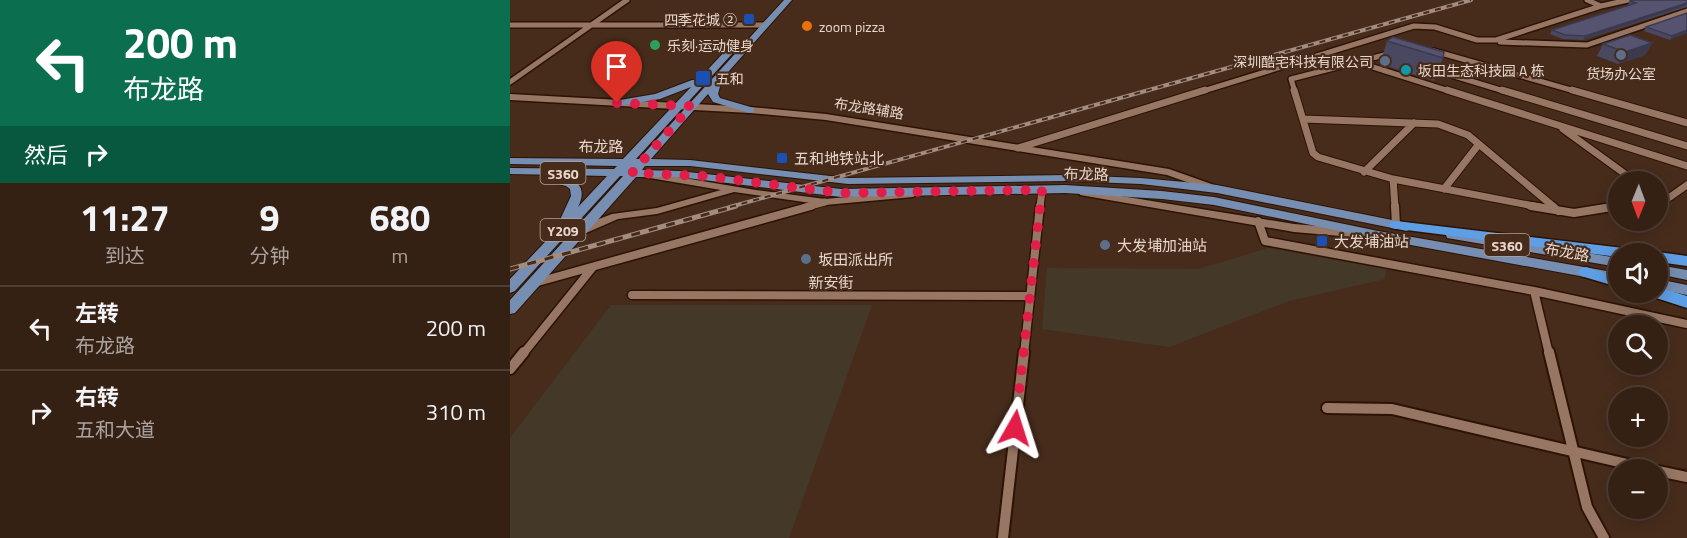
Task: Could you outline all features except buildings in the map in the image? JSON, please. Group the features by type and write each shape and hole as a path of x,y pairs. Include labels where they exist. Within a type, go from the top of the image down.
{"highway":[{"path":"1395,225 1608,251"},
{"path":"1668,258 1687,261"},
{"path":"1586,272 1608,278"},
{"path":"1668,296 1687,302"}],"main road":[{"name":"Y209","path":"510,309 579,232 678,106 777,0"},
{"path":"642,162 788,0"},
{"path":"617,103 664,95 705,77"},
{"path":"718,77 713,94 717,100 750,110"},
{"name":"布龙路辅路","path":"510,97 691,106 850,120 1169,172 1217,189"},
{"name":"布龙路","path":"510,161 629,168 825,192 1065,189 1136,192 1214,201 1384,236 1586,272"},
{"name":"布龙路","path":"510,172 615,173 642,162 715,165 841,181 1074,178 1141,181 1217,189 1395,225 1608,261"},
{"path":"629,168 735,190 825,202 929,192"},
{"path":"510,172 565,182 576,188 577,196 561,232"},
{"name":"Y209","path":"510,288 615,173"},
{"path":"1065,189 1294,228 1384,236"},
{"path":"579,232 608,218 657,211 735,190"},
{"path":"1668,272 1687,275"},
{"path":"1668,287 1687,290"}],"street":[{"path":"510,81 627,0"},
{"path":"1587,0 1601,6"},
{"path":"1487,41 1502,39 1601,6 1628,0"},
{"path":"1018,148 1414,26 1435,27 1465,38 1487,41 1587,45 1687,11"},
{"path":"510,25 765,25"},
{"path":"1424,48 1687,123"},
{"path":"1404,51 1354,61 1291,79 1313,153 1329,162 1364,172 1558,211 1574,213 1608,208"},
{"path":"1385,54 1396,58"},
{"path":"1354,61 1687,166"},
{"path":"1418,64 1687,146"},
{"path":"1303,119 1438,124 1468,135 1558,211"},
{"path":"1364,172 1414,123"},
{"path":"1557,125 1621,171"},
{"path":"1444,189 1479,144"},
{"path":"1394,179 1395,225"},
{"path":"1668,194 1687,185"},
{"path":"1003,538 1042,190"},
{"path":"534,283 825,202"},
{"path":"1258,221 1265,240 1534,291 1687,324"},
{"path":"510,369 594,266"},
{"path":"1534,291 1587,507 1604,538"},
{"name":"新安街","path":"632,295 1030,296"},
{"path":"1327,408 1392,410 1608,460"},
{"path":"1668,473 1687,477"}],"shaded area":[{"path":"1268,248 1386,269 1385,279 1289,301 1169,347 1042,329 1047,268 1199,269"},
{"path":"611,305 872,305 789,538 510,538 510,438"}],"railway":[{"path":"730,207 1471,0"},
{"path":"510,269 736,206"}],"place":[{"name":"四季花城 ②","path":"749,19"},
{"name":"zoom pizza","path":"807,26"},
{"name":"乐刻·运动健身","path":"655,45"},
{"name":"货场办公室","path":"1621,55"},
{"name":"深圳酷宅科技有限公司","path":"1385,61"},
{"name":"坂田生态科技园 A 栋","path":"1406,70"},
{"name":"五和","path":"703,78"},
{"name":"五和地铁站北","path":"782,158"},
{"name":"大发埔油站","path":"1322,241"},
{"name":"大发埔加油站","path":"1105,245"},
{"name":"坂田派出所","path":"806,259"}],"route":[{"path":"617,103 691,106 632,173 653,172 704,176 808,191 841,193 1042,190 1015,428"}]}
